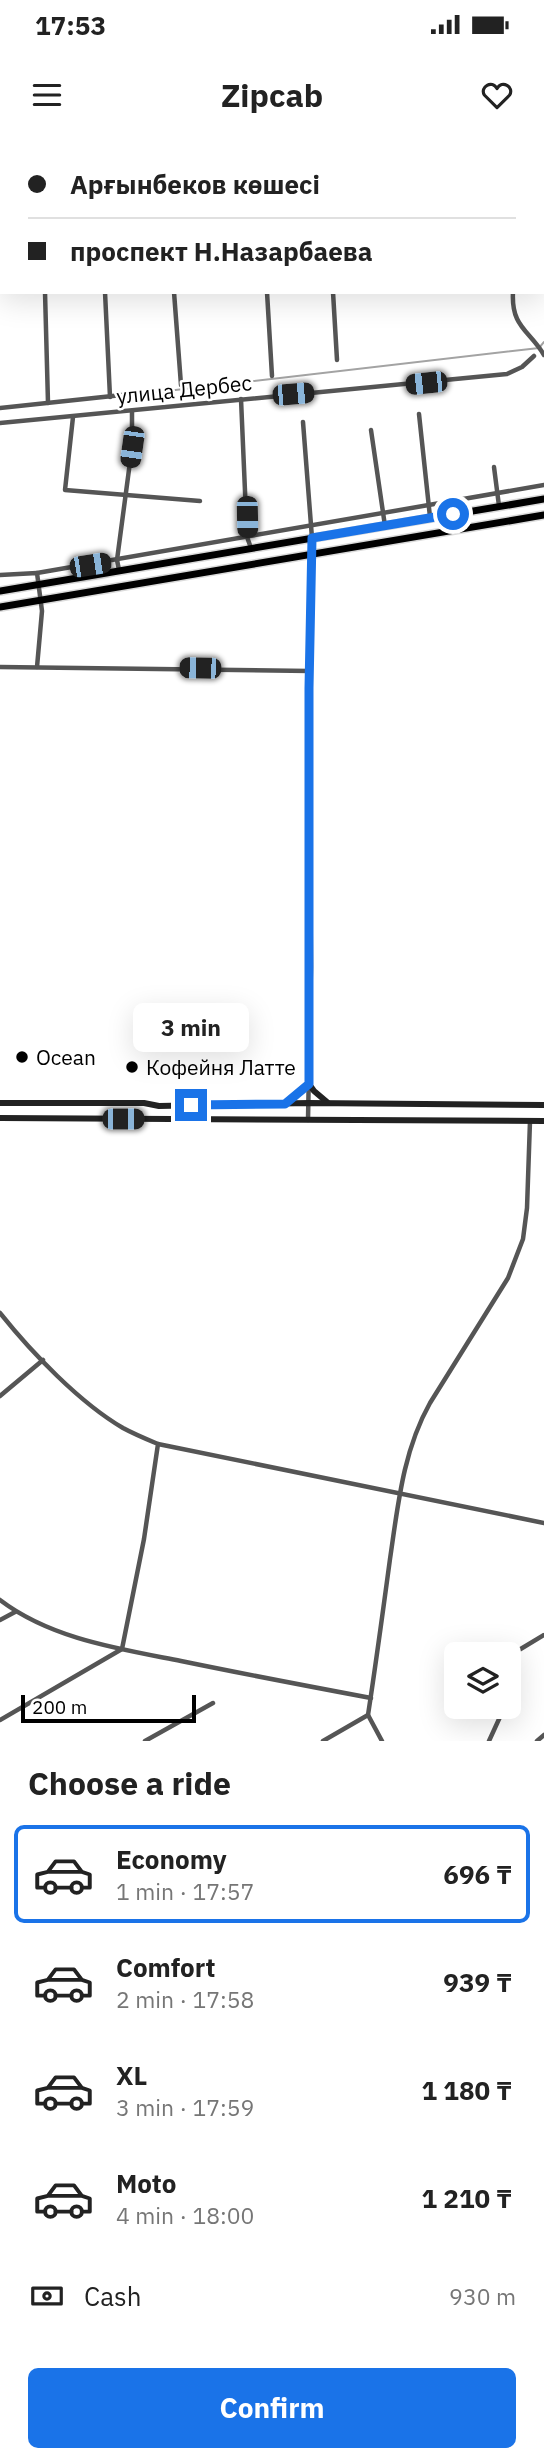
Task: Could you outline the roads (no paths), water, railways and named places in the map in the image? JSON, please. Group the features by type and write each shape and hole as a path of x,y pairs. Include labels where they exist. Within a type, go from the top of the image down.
{"main road":[{"path":"0,591 544,499"},
{"path":"0,607 544,515"},
{"path":"285,1104 309,1084 329,1103"},
{"path":"0,1103 145,1103 159,1106 309,1103 544,1105"},
{"path":"0,1118 544,1121"}],"street":[{"path":"45,294 48,404"},
{"path":"105,294 110,397"},
{"path":"174,294 181,385"},
{"path":"267,294 272,376"},
{"path":"333,294 337,360"},
{"path":"513,294 512,306 521,329 544,355"},
{"name":"улица Дербес","path":"0,424 507,374 522,367 534,356"},
{"name":"улица Дербес","path":"0,408 122,395"},
{"path":"241,399 247,537 251,549"},
{"path":"119,571 117,561 132,447 132,411"},
{"path":"419,414 430,517"},
{"path":"73,417 65,490 201,501"},
{"path":"303,422 312,527 308,1120"},
{"path":"371,430 385,526"},
{"path":"494,467 499,507"},
{"path":"0,575 37,573 117,561 544,485"},
{"path":"37,573 43,611 37,667"},
{"path":"0,667 310,671"},
{"path":"382,1741 368,1715 400,1493 419,1423 508,1278 523,1239 527,1208 530,1121"},
{"path":"0,1313 43,1360 89,1404 124,1429 158,1444 544,1523"},
{"path":"0,1396 43,1360"},
{"path":"0,1720 122,1649 144,1539 158,1444"},
{"path":"0,1600 15,1612 63,1633 122,1649 371,1698"},
{"path":"0,1620 15,1612"},
{"path":"521,1649 544,1635"},
{"path":"145,1741 213,1703"},
{"path":"323,1741 368,1715"},
{"path":"489,1741 499,1719"},
{"path":"537,1741 544,1735"}],"waterway":[{"path":"123,396 539,348 544,342"}],"place":[{"name":"Ocean","path":"22,1057"},
{"name":"Кофейня Латте","path":"132,1067"}]}
